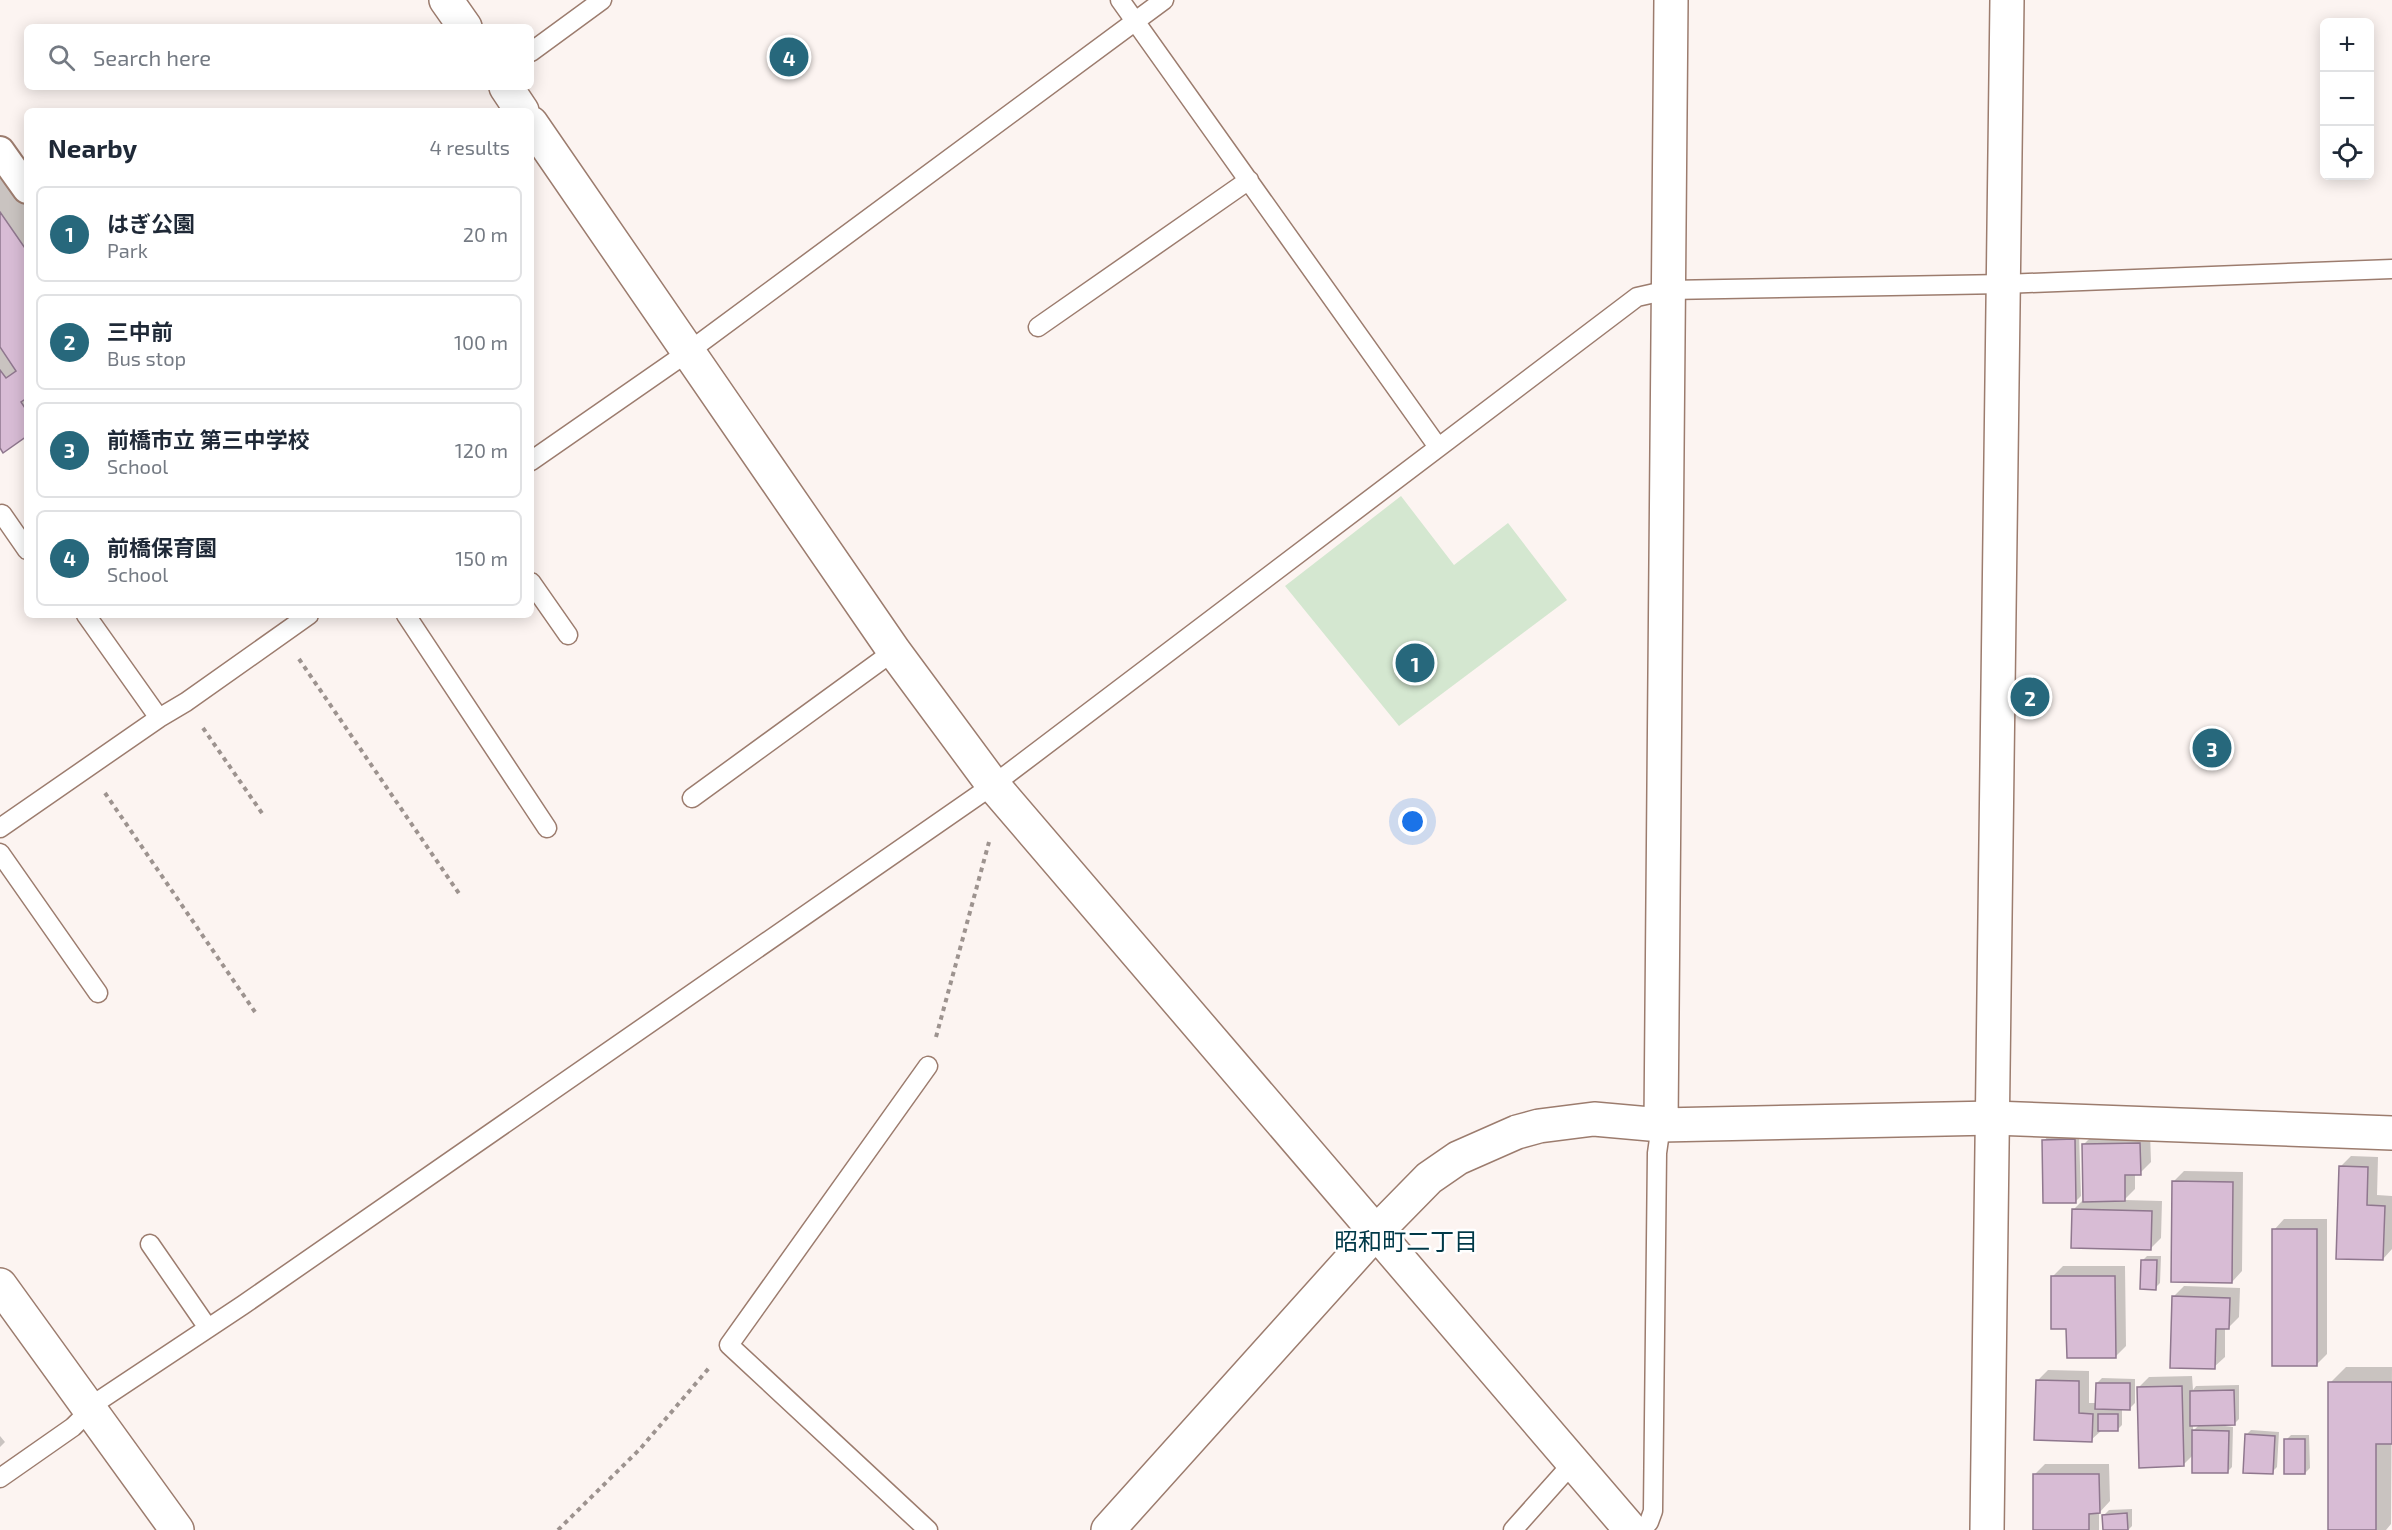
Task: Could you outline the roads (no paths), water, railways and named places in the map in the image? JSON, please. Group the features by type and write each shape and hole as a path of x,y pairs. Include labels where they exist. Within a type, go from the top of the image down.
{"street":[{"path":"446,0 463,24"},
{"path":"1661,1125 1671,0"},
{"path":"1987,1530 2007,0"},
{"path":"508,90 520,108"},
{"path":"534,127 894,651 993,785 1631,1530"},
{"path":"0,151 24,185"},
{"path":"1108,1530 1376,1232 1429,1178 1458,1158 1490,1142 1539,1126 1594,1119 1661,1125 1993,1118 2392,1133"},
{"path":"0,1285 89,1412 177,1530"}],"lane":[{"path":"534,50 602,0"},
{"path":"1120,0 1438,447"},
{"path":"534,459 688,352 1164,0"},
{"path":"1038,327 1249,180"},
{"path":"0,1478 73,1427 100,1400 208,1328 993,785 1637,297 1668,290 2004,284 2392,269"},
{"path":"2,514 24,546"},
{"path":"534,586 568,635"},
{"path":"88,618 159,718"},
{"path":"0,828 159,718 186,702 304,618"},
{"path":"408,618 547,828"},
{"path":"693,798 894,651"},
{"path":"0,853 98,993"},
{"path":"928,1066 729,1345 928,1530"},
{"path":"1642,1530 1649,1522 1653,1511 1657,1153 1661,1125"},
{"path":"150,1244 208,1328"},
{"path":"1513,1530 1562,1475 1575,1467"}],"place":[{"name":"前橋保育園","path":"789,57"},
{"name":"はぎ公園","path":"1415,663"},
{"name":"三中前","path":"2030,697"},
{"name":"前橋市立 第三中学校","path":"2212,748"}],"district":[{"name":"昭和町二丁目","path":"1406,1242"}]}
